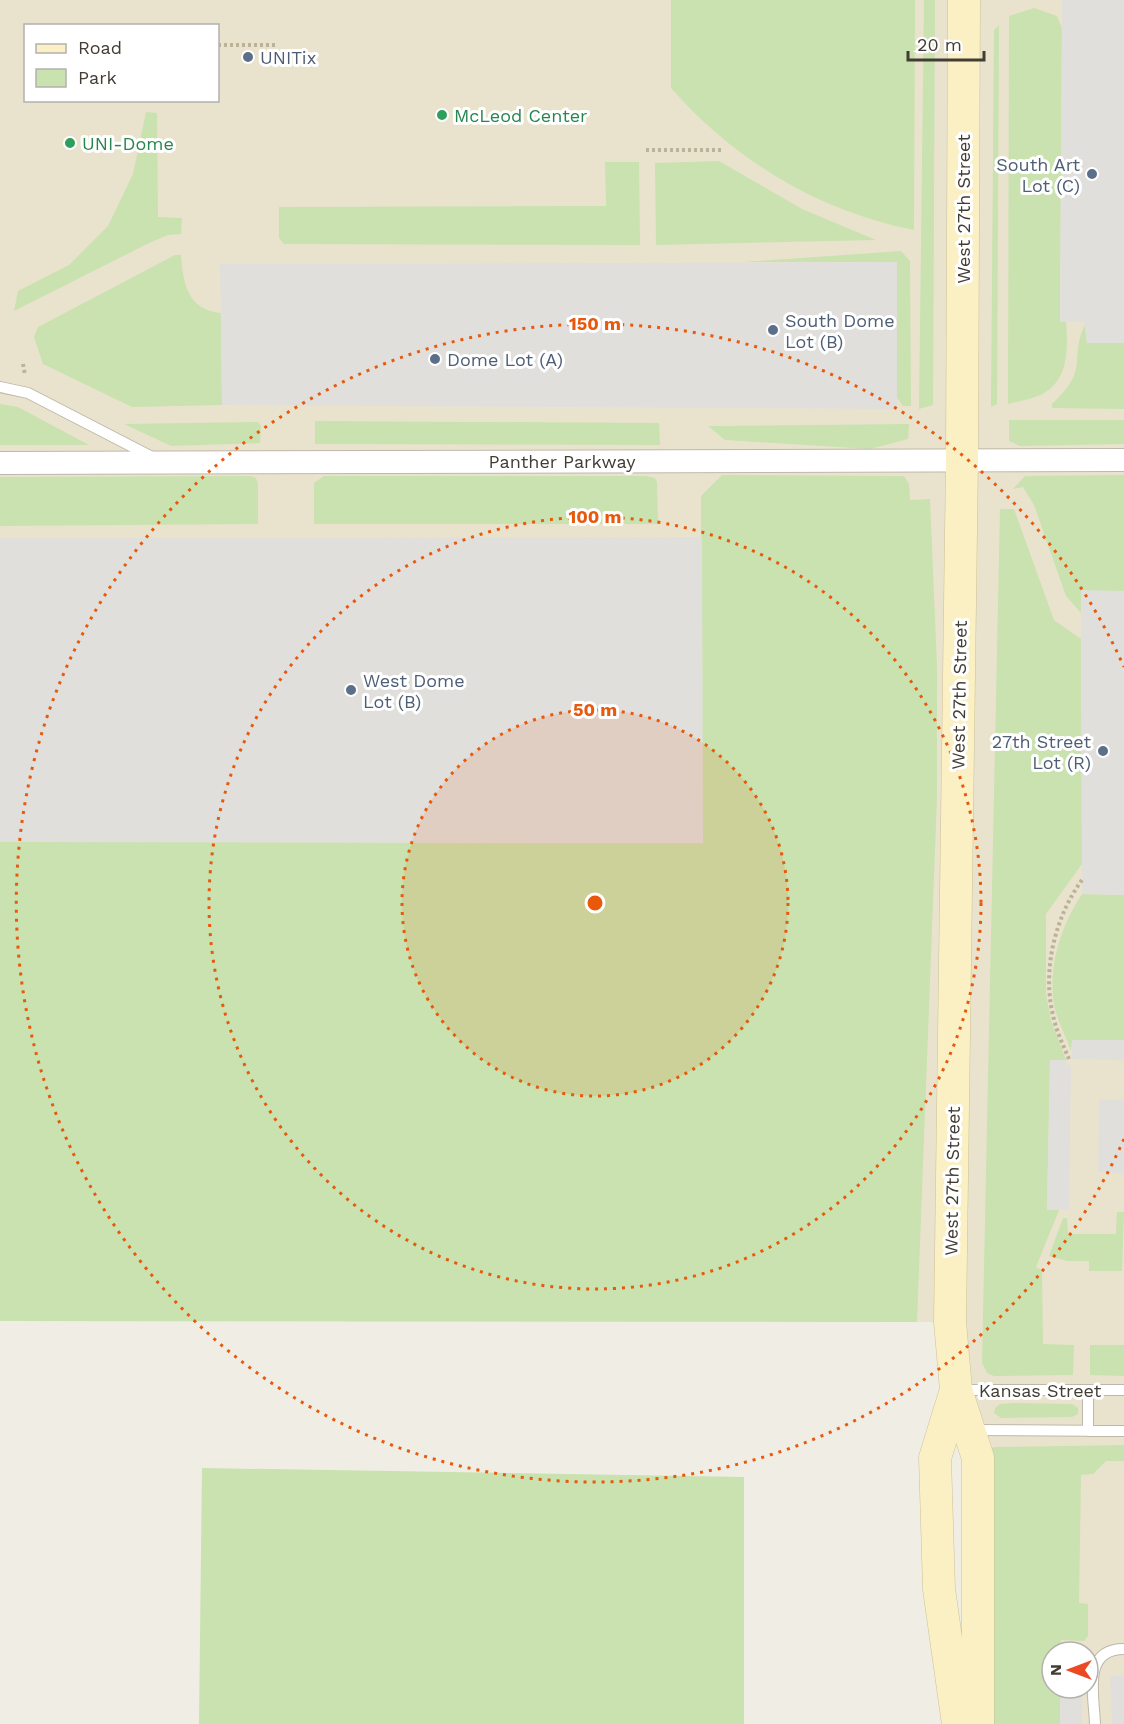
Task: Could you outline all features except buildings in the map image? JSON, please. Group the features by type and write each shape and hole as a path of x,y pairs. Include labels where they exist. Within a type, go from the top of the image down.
{"main road":[{"name":"West 27th Street","path":"964,0 962,460 950,1322 957,1430 978,1458 978,1724"},
{"path":"935,1724 939,1589 935,1458 957,1430"},
{"path":"939,1589 958,1724"},
{"path":"979,1675 992,1724"}],"street":[{"name":"Panther Parkway","path":"0,463 1124,460"}],"lane":[{"path":"0,387 28,393 164,463"},
{"name":"Kansas Street","path":"956,1390 1124,1390"},
{"path":"1088,1390 1088,1431"},
{"path":"957,1430 1124,1431"},
{"path":"1095,1724 1094,1669 1099,1658 1106,1651 1124,1649"}],"path":[{"path":"219,45 278,45"},
{"path":"646,150 722,150"},
{"path":"1069,1059 1051,1006 1051,960 1060,919 1082,880"}],"shaded area":[{"path":"0,0 1124,0 1124,1724 993,1724 950,1322 0,1321"},
{"name":"South Art Lot (C)","path":"1062,0 1124,0 1124,343 1087,343 1084,322 1060,322"},
{"name":"Dome Lot (A)","path":"897,262 897,409 222,405 220,264"},
{"name":"West Dome Lot (B)","path":"702,537 703,843 0,842 0,538"},
{"name":"27th Street Lot (R)","path":"1081,590 1124,591 1124,895 1082,894"},
{"path":"1072,1040 1124,1040 1124,1060 1072,1059"},
{"path":"1050,1060 1066,1060 1067,1065 1071,1065 1069,1209 1059,1210 1047,1210"},
{"path":"1099,1099 1124,1100 1124,1173 1098,1172"},
{"path":"1124,1675 1124,1724 1112,1724 1110,1676"},
{"path":"1060,1700 1083,1700 1082,1724 1060,1724"}],"green space":[{"path":"671,0 915,0 914,230 845,210 812,196 751,160 696,114 671,88"},
{"path":"924,0 935,0 933,405 919,409"},
{"path":"1034,8 1057,16 1062,28 1060,321 1066,322 1067,352 1062,371 1052,387 1036,397 1008,404 1009,16"},
{"path":"999,25 997,404 991,407 994,30"},
{"path":"146,112 157,113 158,217 182,218 181,234 168,235 147,244 14,311 18,291 69,265 108,226 133,174"},
{"path":"719,161 802,209 876,240 656,245 655,163"},
{"path":"605,162 639,162 640,245 284,244 279,238 279,207 606,206"},
{"path":"901,251 910,261 911,406 903,406 897,398 897,262 743,262"},
{"path":"175,255 181,255 183,275 194,300 210,311 221,313 222,405 132,407 43,364 34,337 38,327"},
{"path":"1085,325 1087,343 1124,343 1124,409 1052,408 1052,404 1064,392 1075,372 1080,337"},
{"path":"0,404 18,407 89,445 0,445"},
{"path":"1009,420 1124,420 1124,444 1020,446 1009,441"},
{"path":"315,421 659,423 660,445 315,444"},
{"path":"258,422 261,426 260,443 171,446 124,424"},
{"path":"909,424 908,439 870,449 725,440 708,426"},
{"path":"722,475 904,476 909,484 910,500 930,499 937,666 937,798 917,1322 0,1321 0,842 702,843 701,496"},
{"path":"1124,475 1124,591 1081,591 1081,613 1066,596 1034,505 1023,487 1013,489 1025,476"},
{"path":"251,476 256,478 258,484 258,524 0,526 0,477"},
{"path":"324,476 646,476 655,478 657,482 658,524 314,524 314,483"},
{"path":"1000,509 1014,509 1054,620 1081,639 1082,864 1046,914 1046,994 1051,1020 1066,1060 1050,1060 1047,1209 1059,1210 1036,1267 1042,1270 1043,1344 1074,1345 1073,1375 994,1376 987,1373 982,1363"},
{"path":"1082,894 1124,895 1124,1040 1072,1040 1071,1051 1054,1004 1053,969 1063,930"},
{"path":"1117,1212 1124,1212 1122,1271 1089,1271 1089,1261 1067,1261 1049,1256 1063,1218 1067,1218 1068,1234 1116,1234"},
{"path":"1090,1345 1124,1345 1124,1376 1090,1375"},
{"path":"1000,1404 1072,1404 1078,1408 1078,1414 1072,1417 1001,1418 994,1413 995,1408"},
{"path":"1124,1445 1124,1461 1106,1461 1093,1474 1081,1475 1079,1603 1088,1604 1088,1636 1085,1640 1040,1640 1040,1700 1060,1700 1060,1724 984,1724 986,1451 994,1447"},
{"path":"202,1468 744,1477 744,1724 199,1724"}],"place":[{"name":"UNITix","path":"248,57"},
{"name":"McLeod Center","path":"442,115"},
{"name":"UNI-Dome","path":"70,143"},
{"name":"South Art Lot (C)","path":"1092,174"},
{"name":"South Dome Lot (B)","path":"773,330"},
{"name":"Dome Lot (A)","path":"435,359"},
{"name":"West Dome Lot (B)","path":"351,690"},
{"name":"27th Street Lot (R)","path":"1103,751"}]}
